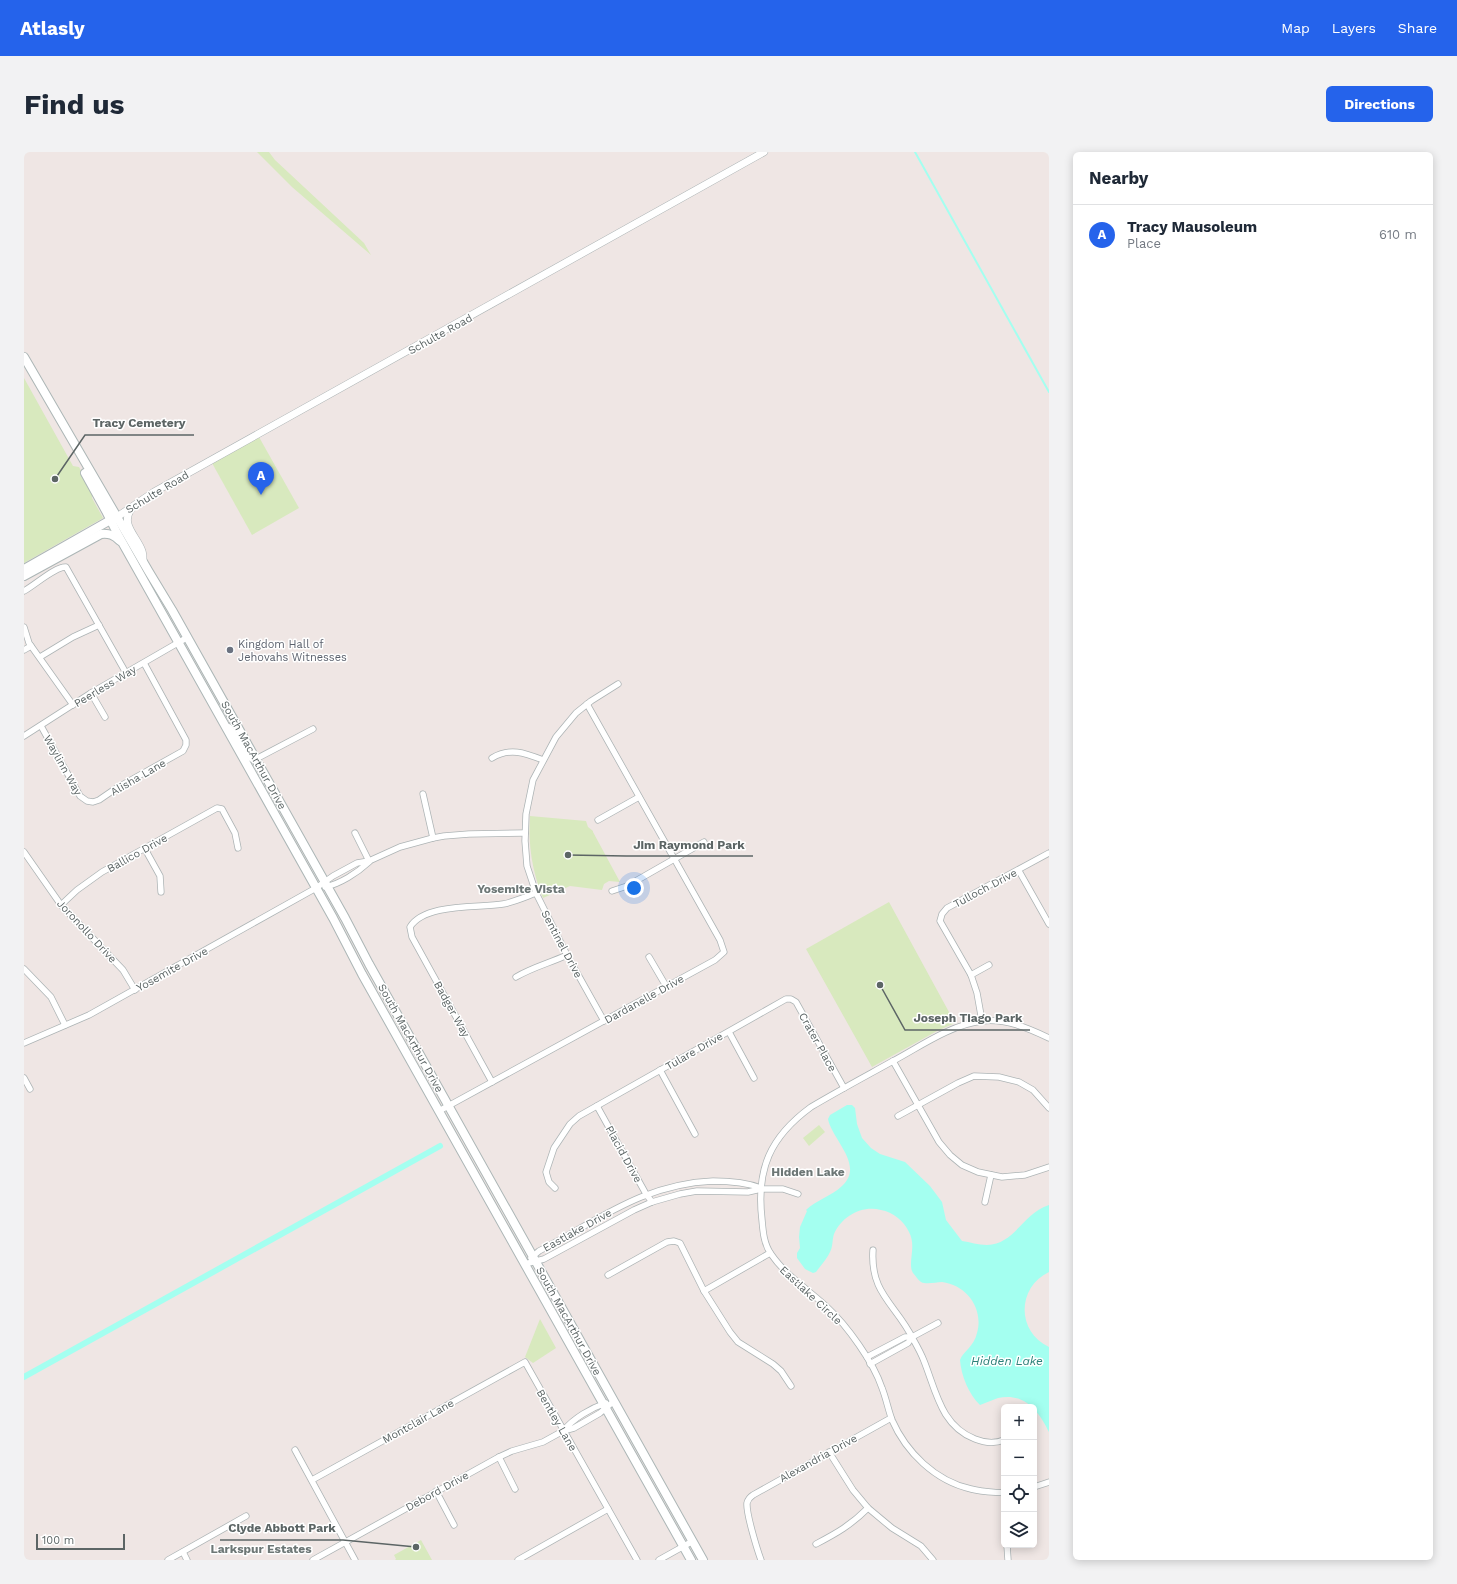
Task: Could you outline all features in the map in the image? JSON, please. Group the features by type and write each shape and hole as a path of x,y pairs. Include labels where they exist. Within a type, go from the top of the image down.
{"main road":[{"path":"24,358 113,520"},
{"path":"24,364 113,520"},
{"name":"South MacArthur Drive","path":"113,520 123,544 691,1560"},
{"name":"South MacArthur Drive","path":"113,520 144,563 188,637 448,1106 703,1560"},
{"name":"Schulte Road","path":"24,569 113,520"},
{"name":"Schulte Road","path":"33,571 41,564 113,520"},
{"path":"24,576 101,534 114,536 123,544"}],"street":[{"name":"Schulte Road","path":"113,520 134,505 238,446 764,152"},
{"path":"134,505 128,516 127,525 142,551 144,563"},
{"path":"24,591 52,571 62,566 66,567 126,673"},
{"path":"40,657 73,637 99,625"},
{"path":"24,627 31,646 73,705"},
{"name":"Peerless Way","path":"24,736 91,694 188,637"},
{"path":"24,650 31,646"},
{"name":"Alisha Lane","path":"87,801 93,802 99,800 115,789 183,751 186,745 186,740 182,731 144,663"},
{"name":"Sentinel Drive","path":"604,1021 567,955 536,893 527,866 525,833 526,814 533,780 556,737 576,713 618,684"},
{"path":"91,694 105,718"},
{"path":"587,704 674,859"},
{"path":"224,724 235,734 251,760 256,760 313,728"},
{"name":"Waylinn Way","path":"41,726 80,796 87,801"},
{"path":"492,758 502,753 514,751 522,752 543,760"},
{"path":"423,794 433,838"},
{"path":"598,820 639,796"},
{"name":"Ballico Drive","path":"61,905 77,890 102,872 217,808 222,809 235,832 238,848"},
{"path":"355,833 370,861"},
{"name":"Yosemite Drive","path":"24,1043 89,1015 316,888 326,884 335,884 360,870 370,861 400,848 444,836 525,833"},
{"path":"612,890 627,886 704,842"},
{"path":"145,849 160,876 161,892"},
{"name":"Joronollo Drive","path":"24,852 61,905 123,970 135,990"},
{"name":"Tulloch Drive","path":"982,1021 977,993 971,975 940,921 942,914 947,908 1019,871 1049,853"},
{"name":"Dardanelle Drive","path":"439,1111 715,960 724,952 720,940 674,859"},
{"path":"1019,871 1049,924"},
{"name":"Badger Way","path":"492,1082 410,931 412,924 436,911 448,908 504,904 536,893"},
{"path":"516,977 531,968 567,955"},
{"path":"650,957 666,986"},
{"path":"971,975 989,965"},
{"path":"24,969 51,997 65,1025"},
{"name":"Tulare Drive","path":"555,1188 549,1182 546,1172 554,1148 570,1124 579,1116 786,999 791,999"},
{"name":"Crater Place","path":"791,999 796,1002 844,1088"},
{"name":"Eastlake Circle","path":"1001,1492 985,1492 958,1485 941,1477 924,1464 910,1450 891,1418 882,1387 867,1357 844,1325 829,1308 782,1268 770,1253 764,1240 760,1206 761,1189 768,1156 782,1132 794,1119 811,1107 941,1034 982,1021 1010,1023 1032,1030 1049,1038"},
{"path":"729,1032 754,1078"},
{"path":"893,1061 939,1142 962,1164 978,1172 991,1175 1017,1176 1049,1167"},
{"path":"660,1070 695,1134"},
{"path":"898,1116 958,1083 974,1076 990,1076 1011,1079 1026,1086 1044,1100 1049,1108"},
{"path":"24,1078 30,1089"},
{"name":"Placid Drive","path":"597,1106 646,1194 652,1202"},
{"path":"985,1202 991,1175"},
{"name":"Eastlake Drive","path":"525,1264 534,1259 540,1251 646,1194 678,1185 696,1182 721,1181 748,1183 761,1189"},
{"name":"Eastlake Drive","path":"534,1259 544,1259 652,1202 680,1194 697,1191 748,1192 761,1189 783,1189 798,1194"},
{"path":"608,1275 667,1242 674,1241 682,1245 704,1291 738,1342 773,1364 781,1371 791,1386"},
{"path":"873,1250 872,1263 875,1279 882,1294 901,1317 924,1359 939,1405 950,1421 970,1437 980,1441 1001,1441"},
{"path":"704,1291 770,1253"},
{"path":"870,1364 908,1343 912,1337 938,1323"},
{"path":"867,1357 905,1337 912,1337"},
{"name":"Bentley Lane","path":"524,1362 637,1560"},
{"name":"Montclair Lane","path":"312,1480 524,1362"},
{"name":"Debord Drive","path":"313,1560 499,1457 512,1451 543,1442 563,1431 571,1421 614,1401"},
{"name":"Alexandria Drive","path":"761,1560 755,1542 748,1502 753,1495 891,1418"},
{"path":"295,1450 355,1560"},
{"path":"829,1452 853,1490 868,1508 892,1528 921,1546 933,1560"},
{"path":"499,1457 515,1489"},
{"path":"1037,1486 1049,1482"},
{"path":"436,1491 454,1525"},
{"path":"816,1544 844,1529 855,1521 868,1508"},
{"path":"518,1560 608,1509"},
{"path":"168,1560 246,1516"},
{"path":"659,1560 693,1541"},
{"path":"1007,1548 1008,1560"},
{"path":"183,1552 187,1560"}],"green space":[{"path":"257,152 269,152 275,160 364,243 371,255 292,187"},
{"path":"24,378 73,466 79,467 92,492 92,498 103,518 24,563"},
{"path":"259,437 299,508 252,535 212,463"},
{"path":"530,816 586,821 588,827 593,831 620,882 609,881 604,884 602,890 570,886 543,898 536,878 530,848"},
{"path":"889,902 955,1023 937,1031 872,1067 806,949"},
{"path":"819,1125 825,1132 809,1146 803,1138"},
{"path":"540,1319 556,1348 533,1363 525,1357"},
{"path":"421,1540 432,1560 395,1560 394,1555"}],"water":[{"name":"Hidden Lake","path":"847,1105 852,1105 855,1108 857,1124 862,1138 871,1148 880,1154 905,1162 930,1186 942,1202 946,1220 962,1241 984,1245 997,1243 1012,1234 1032,1214 1049,1205 1049,1272 1038,1279 1031,1288 1026,1298 1025,1310 1026,1321 1031,1331 1038,1340 1049,1347 1049,1432 1037,1413 1037,1404 1028,1404 1016,1398 1007,1397 998,1398 980,1405 972,1396 964,1378 960,1360 976,1338 979,1324 976,1307 966,1293 951,1284 942,1282 926,1283 919,1280 911,1269 912,1243 909,1232 904,1224 894,1215 881,1210 867,1209 853,1213 847,1217 834,1234 832,1248 826,1260 816,1272 813,1273 805,1269 797,1258 797,1253 800,1248 800,1227 807,1211 806,1210 814,1203 834,1193 842,1186 848,1178 850,1170 849,1161 828,1119 830,1115"}],"waterway":[{"path":"915,152 1049,392"},
{"path":"24,1377 440,1146"}],"place":[{"name":"Tracy Cemetery","path":"55,479"},
{"name":"Tracy Mausoleum","path":"261,495"},
{"name":"Kingdom Hall of Jehovahs Witnesses","path":"230,650"},
{"name":"Jim Raymond Park","path":"568,855"},
{"name":"Joseph Tiago Park","path":"880,985"},
{"name":"Clyde Abbott Park","path":"416,1547"}],"district":[{"name":"Yosemite Vista","path":"521,889"},
{"name":"Hidden Lake","path":"808,1172"},
{"name":"Larkspur Estates","path":"261,1549"}]}
